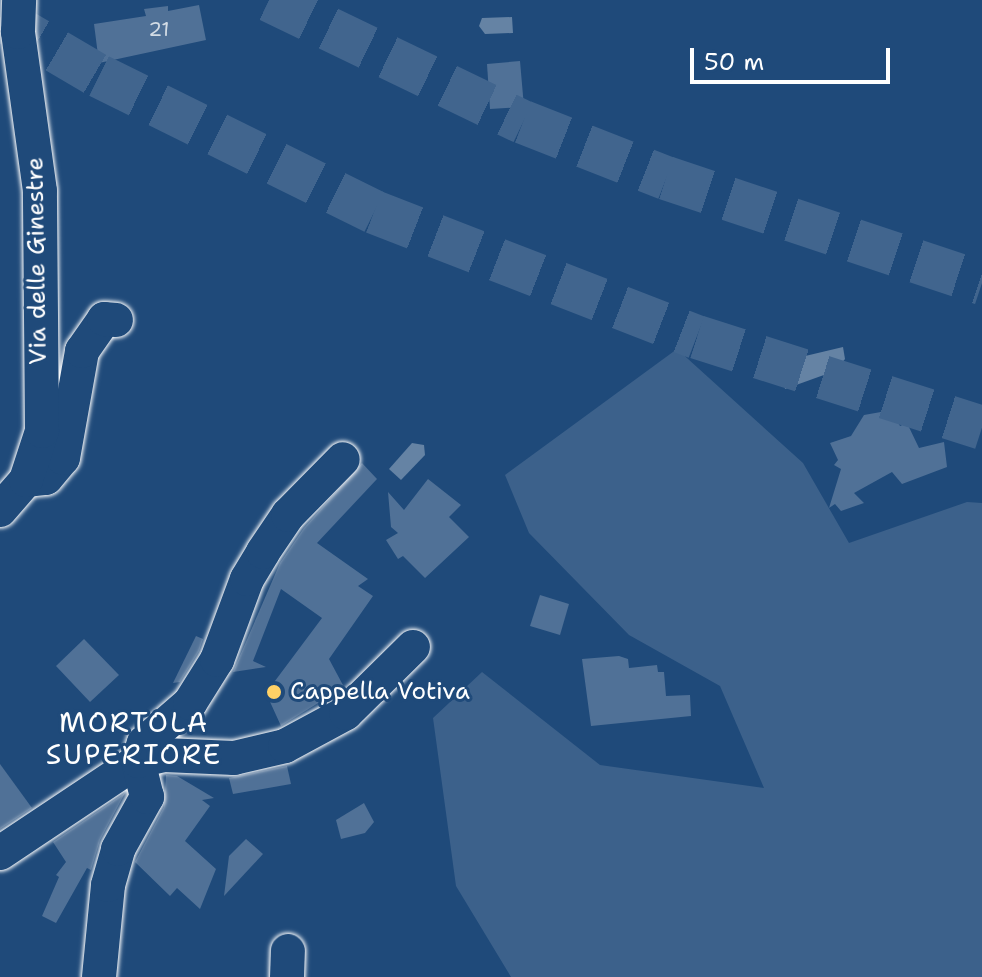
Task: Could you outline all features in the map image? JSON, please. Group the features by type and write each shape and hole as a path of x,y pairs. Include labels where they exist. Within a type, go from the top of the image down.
{"street":[{"name":"Via delle Ginestre","path":"0,510 26,480 42,431 40,191 18,32 19,0"},
{"path":"26,480 46,478 63,458 82,351 104,319 116,320"},
{"path":"99,977 108,885 118,849 147,797 138,761 144,743 199,689 217,660 247,579 288,515 343,459"},
{"path":"0,853 138,761 164,755 234,758 285,746 346,713 413,647"}],"shaded area":[{"path":"512,17 513,33 485,34 479,26 482,18"},
{"path":"843,347 845,359 835,371 785,389 780,362"},
{"path":"677,349 803,463 849,543 967,502 982,503 982,977 511,977 456,886 433,718 482,672 600,765 764,788 720,686 629,635 529,533 505,475"},
{"path":"412,443 424,445 425,455 401,480 389,469"}],"building":[{"path":"199,5 206,40 99,63 94,24 146,16 144,9 168,6 168,11"},
{"path":"520,61 524,107 490,109 487,64"},
{"path":"892,410 900,426 907,423 919,448 944,442 947,467 902,484 892,472 854,493 864,503 841,511 835,504 829,508 841,469 834,465 838,460 830,443 851,436 864,415"},
{"path":"362,463 377,479 317,543 368,579 358,586 373,596 329,659 344,687 281,726 266,693 322,618 281,589 253,661 266,667 233,672 280,563 304,528"},
{"path":"428,479 461,505 449,517 469,537 425,578 403,556 398,559 386,540 398,533 391,527 388,492 404,510"},
{"path":"540,595 569,604 560,635 530,626"},
{"path":"196,636 203,639 199,651 180,682 173,683"},
{"path":"84,639 119,675 90,702 56,666"},
{"path":"619,656 628,659 629,668 657,665 658,672 664,672 666,696 690,695 691,716 591,726 582,659"},
{"path":"0,764 32,808 0,829"},
{"path":"287,766 291,784 233,794 229,778"},
{"path":"166,775 177,776 214,798 202,800 210,806 185,841 216,869 200,909 177,888 170,896 135,862 164,807"},
{"path":"125,793 100,840 91,870 87,868 56,923 42,916 59,877 56,875 66,862 53,842"},
{"path":"364,803 374,822 365,833 341,839 336,820"},
{"path":"246,839 263,854 224,896 229,856"}],"tunnel":[{"path":"269,0 523,122 666,178 982,283"},
{"path":"0,18 99,76 374,212 697,337 982,428"}],"place":[{"name":"Cappella Votiva","path":"274,692"}],"district":[{"name":"MORTOLA SUPERIORE","path":"134,738"}]}
